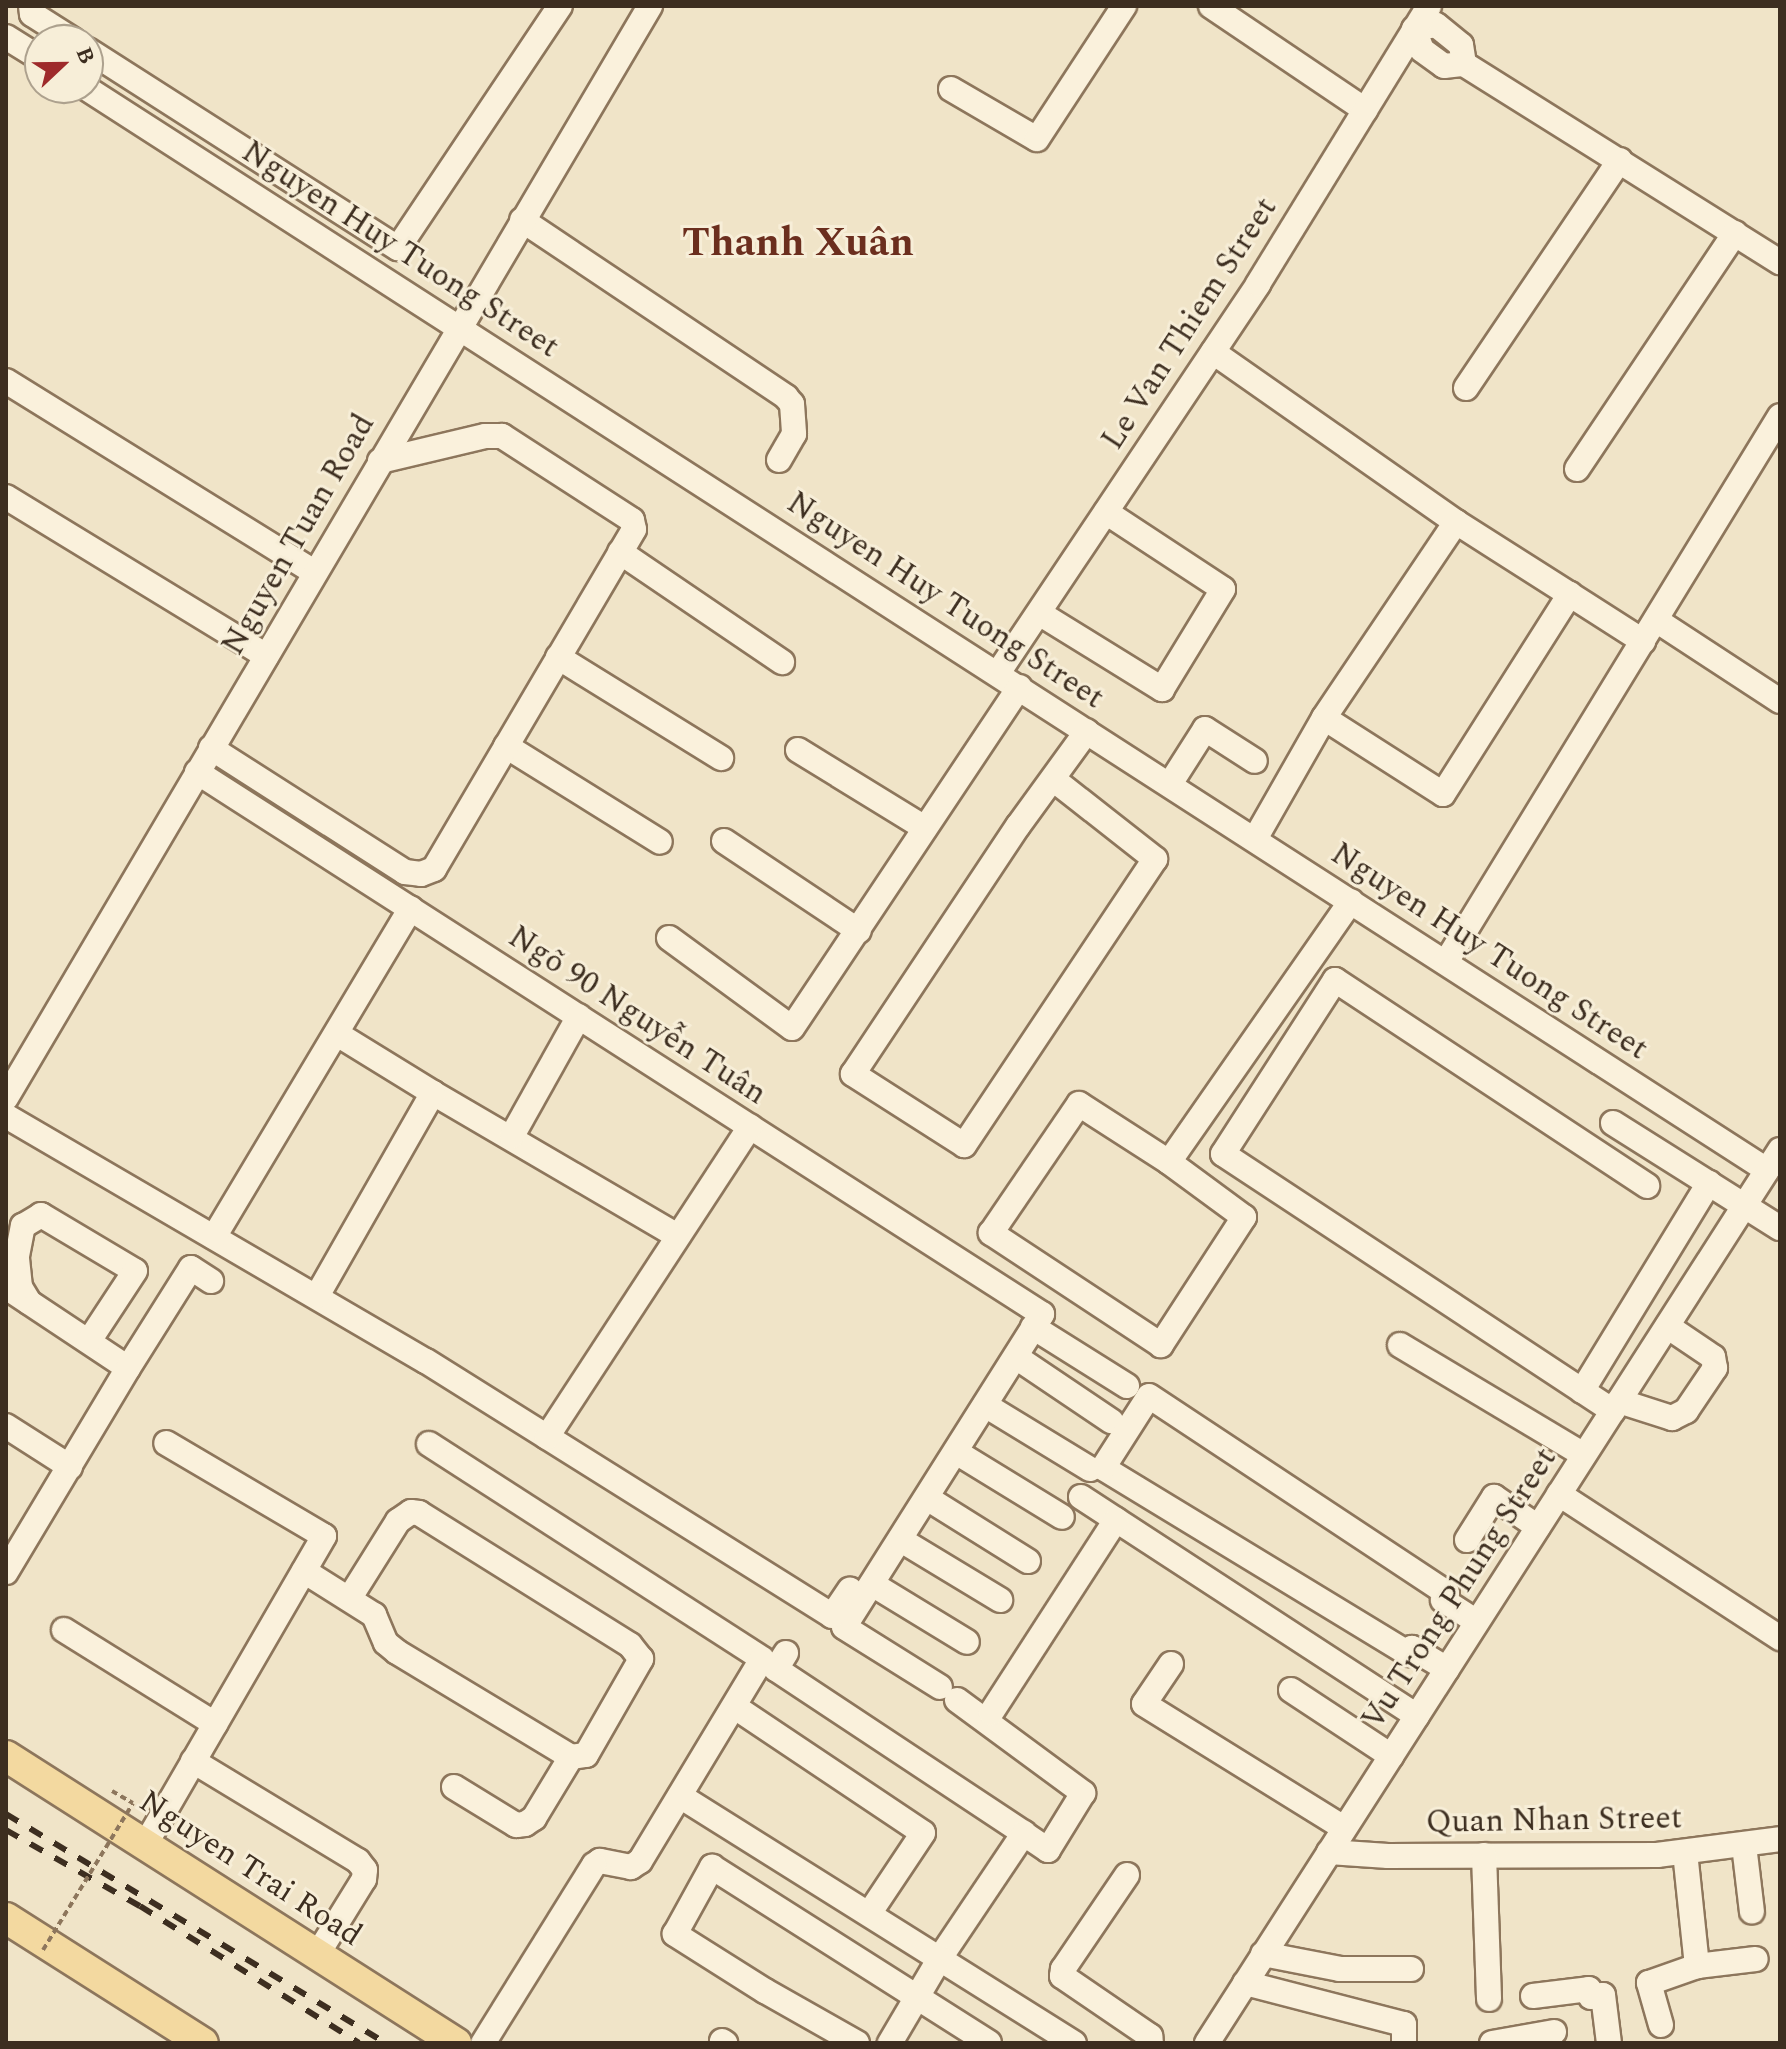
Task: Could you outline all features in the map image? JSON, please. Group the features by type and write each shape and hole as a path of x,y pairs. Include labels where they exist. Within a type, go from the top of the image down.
{"main road":[{"name":"Nguyen Trai Road","path":"6,1756 456,2043"},
{"path":"9,1926 203,2043"}],"street":[{"path":"31,6 32,14 48,24"},
{"path":"104,60 398,248 560,6"},
{"name":"Nguyen Tuan Road","path":"6,1098 459,325 650,6"},
{"path":"951,89 1037,139 1124,6"},
{"path":"1211,6 1365,110"},
{"name":"Le Van Thiem Street","path":"998,673 1045,617 1112,515 1429,6"},
{"path":"1414,29 1436,25 1461,45 1464,64 1780,262"},
{"path":"6,37 24,48"},
{"name":"Nguyen Huy Tuong Street","path":"104,99 1446,962 1774,1160"},
{"path":"159,134 176,106"},
{"path":"190,154 207,126"},
{"path":"1466,388 1620,160"},
{"path":"522,220 786,397 795,419 794,434 779,460"},
{"path":"1577,469 1735,233"},
{"path":"1213,352 1456,522 1570,594 1650,630 1780,700"},
{"path":"6,381 314,572"},
{"path":"1446,962 1780,416"},
{"path":"211,748 405,872 421,874 434,869 634,529 632,520 502,436 485,436 380,461"},
{"path":"6,497 266,656"},
{"path":"1045,617 1162,689 1223,589 1112,515"},
{"path":"1255,839 1324,718 1456,522"},
{"path":"620,552 782,662"},
{"path":"1324,718 1443,794 1570,594"},
{"path":"558,657 721,758"},
{"path":"669,938 792,1028 1019,687"},
{"path":"1170,784 1205,729 1255,761"},
{"path":"1053,779 1155,859 964,1145 853,1074 1009,839 1087,731"},
{"path":"506,746 660,842"},
{"path":"798,750 925,828"},
{"name":"Ngõ 90 Nguyễn Tuân","path":"197,772 750,1127 1035,1316 1127,1386"},
{"path":"724,841 859,931"},
{"path":"1169,1162 1351,901"},
{"path":"214,1237 411,908"},
{"path":"1647,1186 1335,980 1223,1154 1582,1391 1616,1406 1672,1418 1686,1411 1715,1368 1713,1357 1667,1326"},
{"path":"512,1136 579,1016"},
{"path":"337,1034 676,1235"},
{"path":"317,1296 433,1093"},
{"path":"1079,1104 1169,1162 1244,1217 1161,1345 991,1233 1079,1104"},
{"path":"6,1116 317,1296 832,1616 1035,1316"},
{"path":"1613,1123 1780,1228"},
{"path":"547,1437 676,1235 750,1127"},
{"name":"Vu Trong Phung Street","path":"1207,2043 1774,1160"},
{"path":"1582,1391 1709,1183"},
{"path":"29,1302 20,1287 17,1256 23,1226 41,1215 135,1271 89,1341"},
{"path":"6,1572 15,1534 70,1467 191,1268 211,1281"},
{"path":"6,1287 128,1368"},
{"path":"786,1653 776,1669 1048,1850 1083,1793 948,1693 844,1627 1016,1357 1035,1316"},
{"path":"1400,1345 1584,1455"},
{"path":"1016,1357 1111,1421"},
{"path":"1447,1669 1412,1648 1409,1654 1103,1468 1149,1396 1447,1593 1443,1600 1477,1622"},
{"path":"985,1405 1090,1469"},
{"path":"6,1426 70,1467"},
{"path":"145,1845 324,1536 166,1443"},
{"path":"429,1444 762,1659 640,1861 631,1867 600,1861 594,1865 483,2043"},
{"path":"956,1452 1062,1517"},
{"path":"1559,1494 1780,1638"},
{"path":"1081,1497 1417,1716"},
{"path":"1467,1540 1494,1497 1538,1527"},
{"path":"927,1498 1028,1561"},
{"path":"304,1571 374,1615 386,1643 397,1652 571,1757 586,1755 639,1669 641,1659 630,1645 419,1513 411,1512 398,1521 349,1599"},
{"path":"991,1713 1116,1520"},
{"path":"901,1540 1000,1600"},
{"path":"872,1584 967,1642"},
{"path":"64,1630 215,1724"},
{"path":"1171,1664 1144,1704 1344,1828"},
{"path":"1291,1690 1391,1756"},
{"path":"735,1707 923,1833 869,1914"},
{"path":"454,1787 516,1825 525,1824 534,1818 571,1757"},
{"path":"193,1761 358,1861 365,1870 364,1879 317,1955"},
{"path":"680,1796 1074,2043"},
{"path":"890,2043 940,1958 1024,1834"},
{"name":"Quan Nhan Street","path":"1329,1852 1484,1855 1685,1852 1780,1839"},
{"path":"1744,1845 1752,1912"},
{"path":"1685,1852 1697,1966"},
{"path":"1484,1855 1489,1999"},
{"path":"857,2043 765,1991 675,1934 712,1867 989,2043"},
{"path":"1127,1875 1063,1969 1062,1976 1150,2036 1151,2043"},
{"path":"1263,1954 1340,1969 1411,1969"},
{"path":"1661,2025 1649,1983 1697,1966 1756,1959"},
{"path":"1245,1983 1404,2024 1404,2043"},
{"path":"1533,1996 1589,1989 1591,1997 1603,1995 1609,2043"},
{"path":"1492,2043 1554,2032"}],"path":[{"path":"43,1950 133,1803"}],"railway":[{"path":"6,1814 386,2043"},
{"path":"6,1830 140,1906 359,2043"}],"district":[{"name":"Thanh Xuân","path":"798,244"}]}
